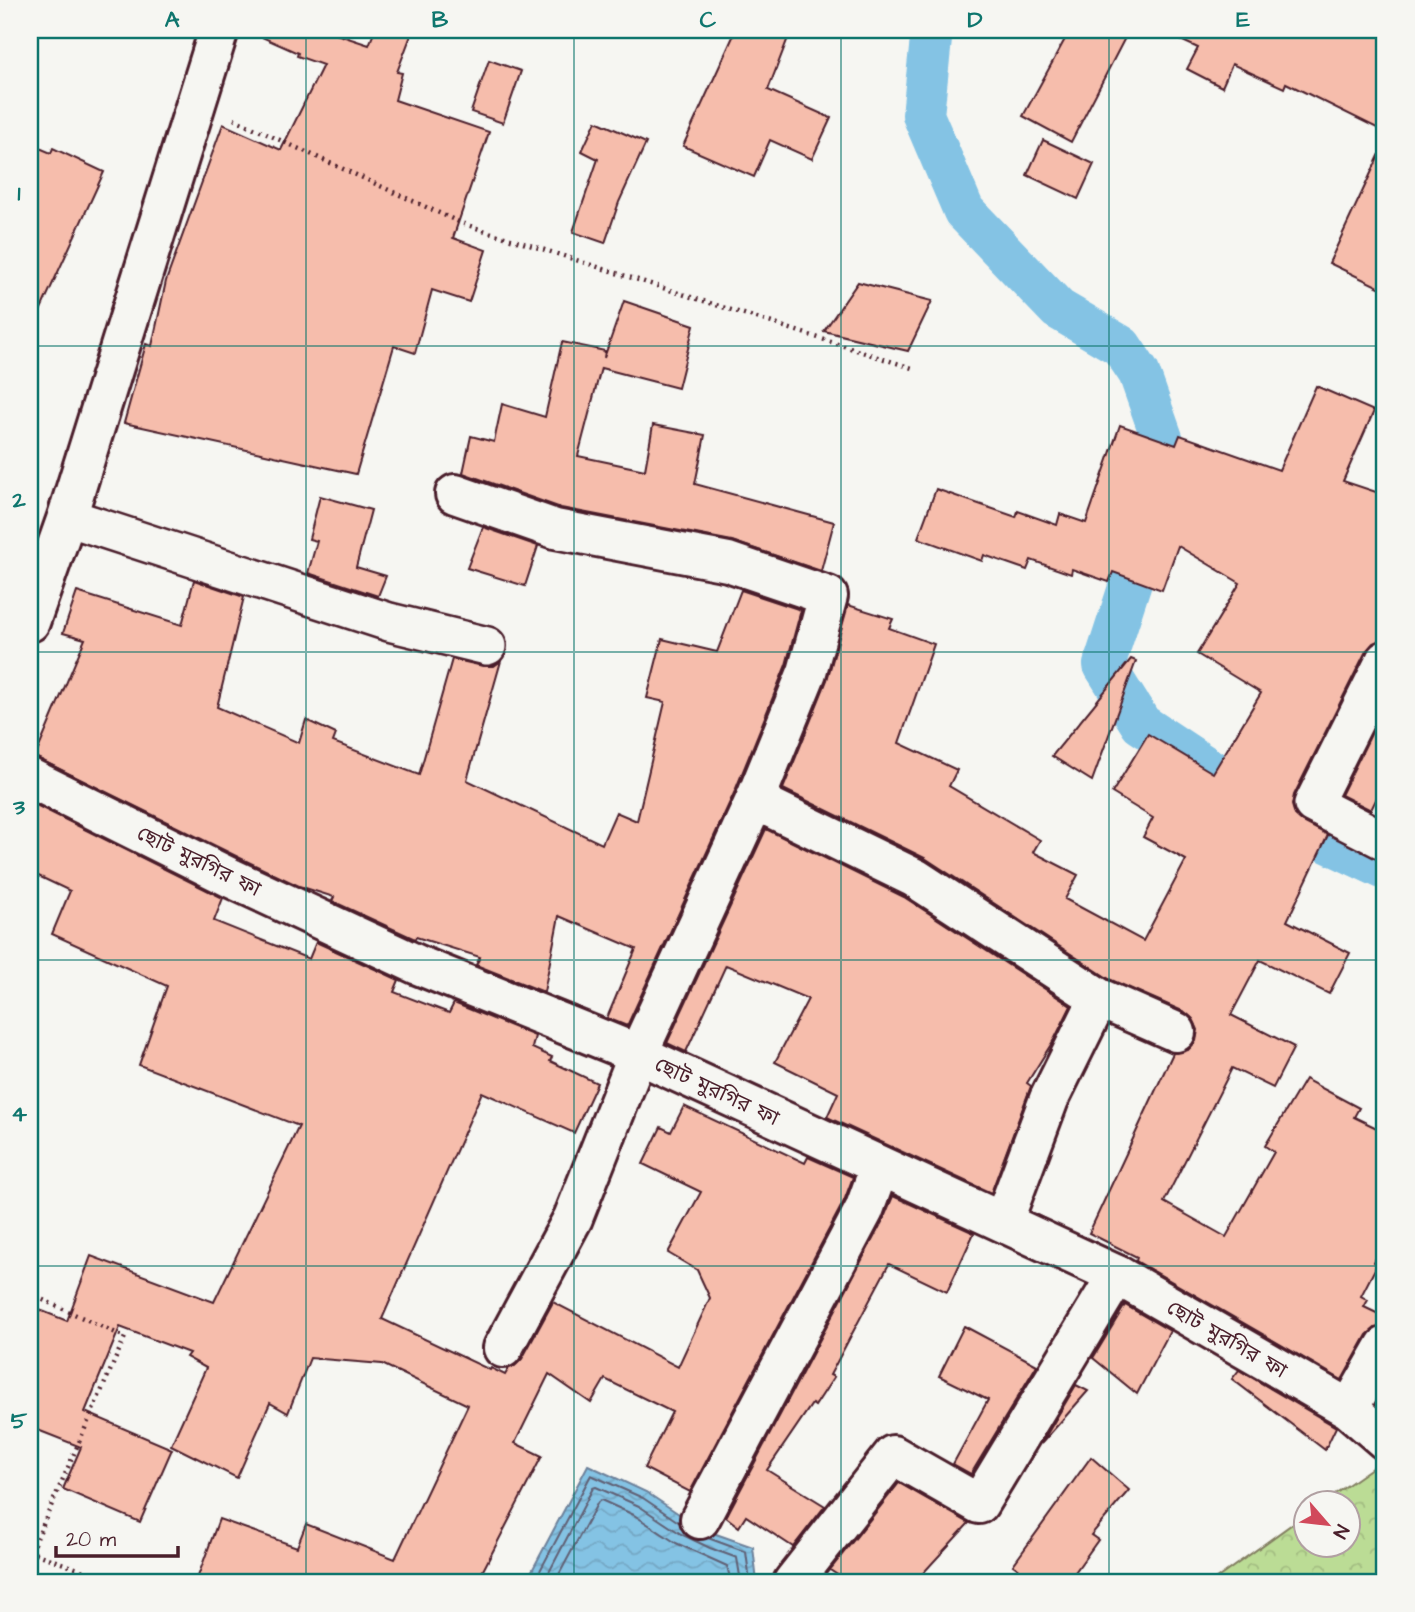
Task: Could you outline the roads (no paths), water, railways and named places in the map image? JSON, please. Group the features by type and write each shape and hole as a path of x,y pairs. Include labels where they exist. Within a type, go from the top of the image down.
{"street":[{"path":"30,622 67,517 219,30"},
{"path":"455,494 555,529 728,562 828,596 807,671 755,800 638,1054 573,1218 503,1348"},
{"path":"67,517 377,618 487,646"},
{"path":"1385,660 1313,804 1385,841"},
{"name":"ছোট মুরগির ফা","path":"30,778 231,878 418,965 638,1054 1117,1276 1349,1409 1385,1440"},
{"path":"755,800 915,878 1099,998 1176,1032"},
{"path":"1003,1222 1049,1099 1099,998"},
{"path":"699,1519 864,1210 880,1166"},
{"path":"793,1582 893,1455 979,1504 1117,1276"},
{"path":"1349,1409 1385,1346"}],"water":[{"path":"588,1465 646,1492 688,1520 716,1534 753,1547 757,1582 526,1582"}],"waterway":[{"path":"932,30 923,115 964,211 1058,309 1121,346 1139,373 1170,461 1104,665 1141,724 1298,828 1385,869"}]}
